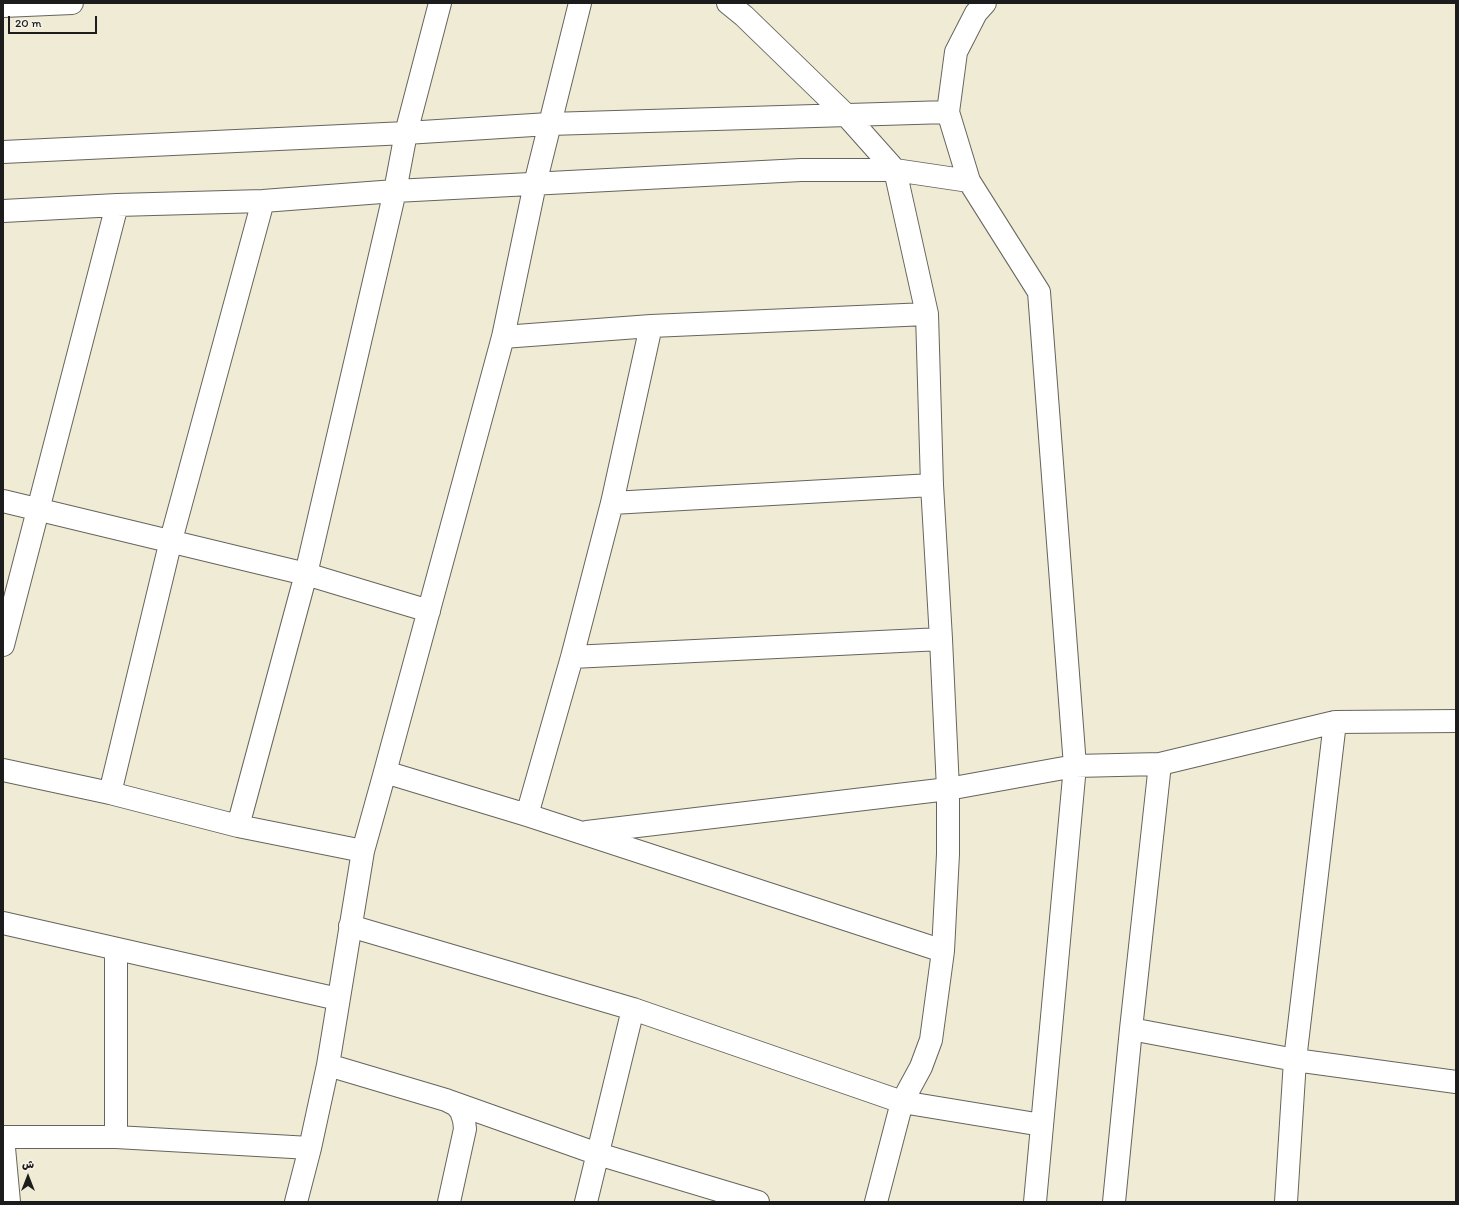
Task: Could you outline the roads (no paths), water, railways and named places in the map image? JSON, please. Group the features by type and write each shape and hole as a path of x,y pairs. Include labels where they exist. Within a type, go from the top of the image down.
{"street":[{"path":"3,6 72,3"},
{"path":"238,826 306,574 395,191 406,133 440,3"},
{"path":"296,1202 310,1148 328,1065 363,851 503,337 535,184 580,3"},
{"path":"985,3 976,13 956,52 948,112 969,181 1038,292 1075,766 1035,1202"},
{"path":"740,7 846,115 895,170 927,314 932,485 948,789 948,854 943,951 931,1040 921,1067 902,1102 876,1202"},
{"path":"3,152 406,133 549,124 948,112"},
{"path":"3,211 117,205 263,201 395,191 801,170 895,170 969,181"},
{"path":"110,793 171,540 263,201"},
{"path":"3,645 117,205"},
{"path":"503,337 650,326 927,314"},
{"path":"526,815 572,657 612,503 650,326"},
{"path":"612,503 932,485"},
{"path":"3,500 306,574 429,611"},
{"path":"572,657 941,639"},
{"path":"580,832 948,789 1075,766 1160,764 1335,722 1456,721"},
{"path":"1289,1201 1295,1060 1335,722"},
{"path":"1114,1202 1130,1029 1160,764"},
{"path":"3,770 110,793 238,826 363,851"},
{"path":"385,772 580,832 943,951"},
{"path":"3,924 116,948 338,1000"},
{"path":"350,926 633,1009 902,1102 1042,1125"},
{"path":"116,948 116,1137"},
{"path":"586,1202 633,1009"},
{"path":"1130,1029 1295,1060 1456,1082"},
{"path":"328,1065 446,1100 598,1154 758,1202"},
{"path":"446,1100 456,1105 461,1111 464,1120 464,1130 449,1202"},
{"path":"9,1202 3,1137 116,1137 310,1148"}]}
